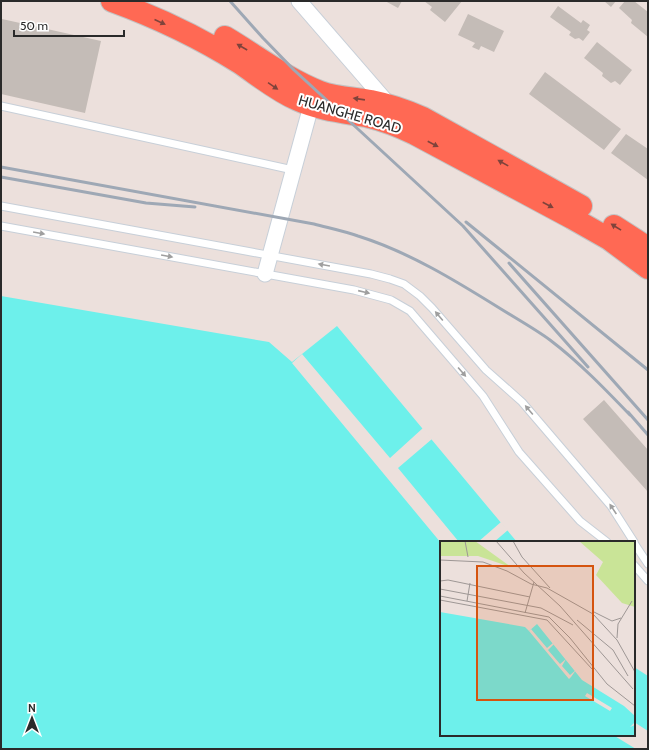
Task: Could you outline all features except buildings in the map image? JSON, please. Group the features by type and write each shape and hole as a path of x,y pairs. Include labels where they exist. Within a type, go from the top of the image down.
{"highway":[{"name":"HUANGHE ROAD","path":"112,1 167,24 209,45 240,63 281,92 313,97 370,101 397,107 423,118 573,201 648,248"},
{"name":"HUANGHE ROAD","path":"152,1 216,32 251,52 276,70 299,83 313,97 393,124 414,134 609,239 648,268"}],"street":[{"path":"299,1 414,134"},
{"path":"265,274 313,97"}],"lane":[{"path":"1,106 293,170"},
{"path":"1,206 371,274 404,284 420,296 486,370 522,402 611,506 633,541"},
{"path":"1,226 372,294 390,300 410,311 483,396 518,452 580,521 606,541"},
{"path":"635,544 648,564"},
{"path":"635,566 648,581"}],"water":[{"path":"1,296 269,342 292,362 337,326 516,541 440,541 440,736 635,736 635,668 648,676 648,749 1,749"}],"pier":[{"path":"302,354 390,458 423,428 432,439 398,468 458,541 440,542 292,363"},
{"path":"501,522 508,530 495,541 479,541"},
{"path":"635,723 648,731 648,749 636,749 615,736 635,736"}],"railway":[{"path":"230,1 294,70 463,226 588,367"},
{"path":"1,167 314,224 347,233 396,250 432,268 484,298 544,336 561,348 630,415"},
{"path":"1,177 146,203 195,207"},
{"path":"466,222 648,370"},
{"path":"509,263 648,420"},
{"path":"628,412 648,435"}]}
